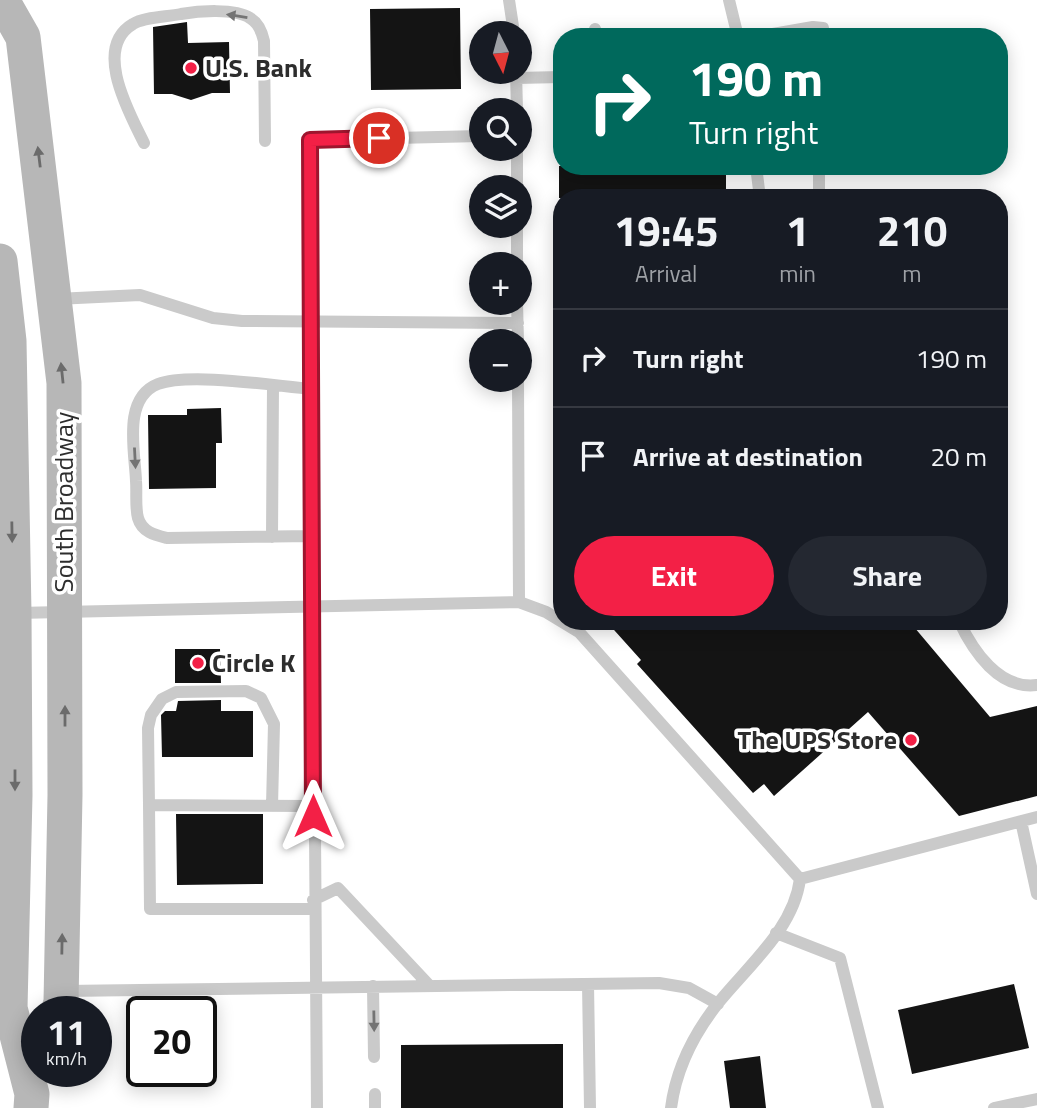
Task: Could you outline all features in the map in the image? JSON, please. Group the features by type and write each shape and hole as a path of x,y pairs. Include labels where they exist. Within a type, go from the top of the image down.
{"main road":[{"name":"South Broadway","path":"2,0 23,37 64,383 65,796 60,996"},
{"name":"South Broadway","path":"0,261 9,341 14,613 15,795 10,1008 34,1091"}],"lane":[{"path":"509,0 512,21"},
{"path":"729,0 736,28"},
{"path":"144,143 117,85 117,48 123,33 134,23 190,13 239,14 251,18 261,29 264,41 265,141"},
{"path":"532,76 553,77"},
{"path":"317,1108 313,905 310,140 469,136"},
{"path":"55,299 140,295 214,318 242,321 312,319 518,323"},
{"path":"518,315 518,329"},
{"path":"312,389 181,381 158,384 145,392 137,404 133,423 138,519 152,534 167,538 312,536"},
{"path":"272,386 272,537"},
{"path":"518,392 519,601"},
{"path":"14,613 519,601 553,616"},
{"path":"576,630 800,878 798,897 776,933 718,1004 685,1055 671,1108"},
{"path":"964,630 978,655 994,672 1015,682 1037,685"},
{"path":"272,806 274,724 261,698 246,691 176,692 162,699 151,715 148,728 150,909 313,905 338,888 429,985"},
{"path":"149,805 313,806"},
{"path":"800,878 1037,817"},
{"path":"1021,821 1037,894"},
{"path":"776,933 840,958 878,1108"},
{"path":"588,984 590,1108"},
{"path":"112,998 314,986 659,984 689,988 718,1004"},
{"path":"373,986 374,1057"},
{"path":"994,1108 1037,1099"}],"building":[{"path":"460,8 461,89 371,90 370,9"},
{"name":"U.S. Bank","path":"187,22 188,43 229,42 230,93 212,93 191,100 172,94 154,94 153,27"},
{"path":"559,175 726,175 726,189 559,189"},
{"path":"221,408 222,443 216,443 216,488 149,489 148,415 187,415 187,409"},
{"path":"614,630 917,630 990,717 1037,706 1037,796 959,816 868,712 774,796 764,784 753,793 637,664 641,660"},
{"name":"Circle K","path":"175,649 220,649 221,683 175,683"},
{"name":"Circle K","path":"221,700 221,711 253,711 253,757 162,757 161,715 165,711 176,711 178,701"},
{"path":"176,814 263,814 263,884 177,885"},
{"path":"1014,984 1029,1048 912,1074 898,1010"},
{"path":"563,1044 563,1108 401,1108 401,1045"},
{"path":"760,1056 766,1108 730,1108 724,1061"}],"place":[{"name":"U.S. Bank","path":"191,68"},
{"name":"Circle K","path":"198,663"},
{"name":"The UPS Store","path":"911,740"}],"route":[{"path":"313,816 310,140 379,138"}]}
